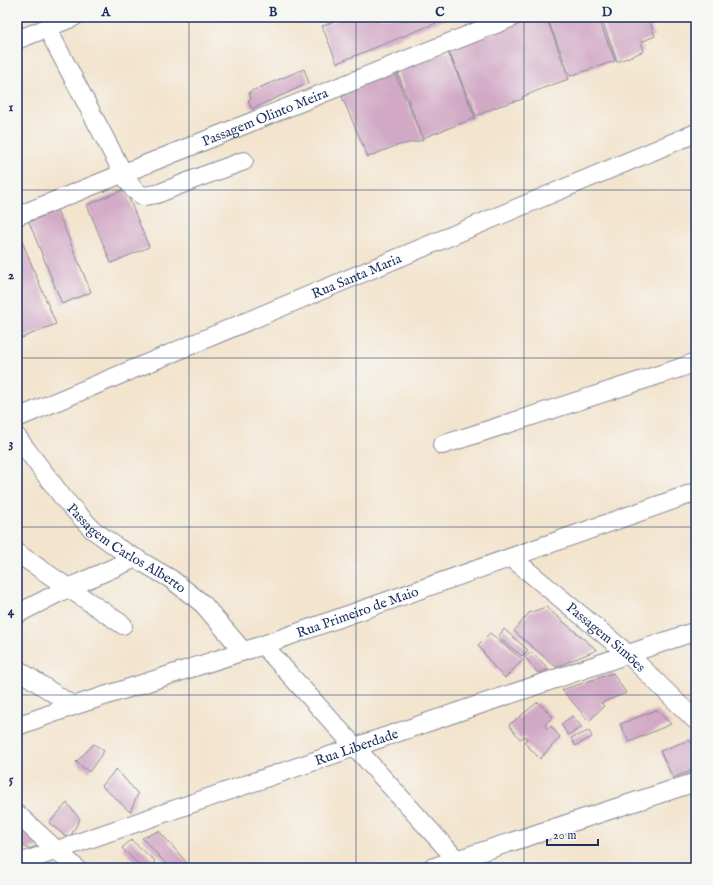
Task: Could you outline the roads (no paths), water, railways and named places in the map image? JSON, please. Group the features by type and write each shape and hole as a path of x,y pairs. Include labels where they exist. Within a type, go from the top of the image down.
{"street":[{"path":"17,40 74,17"},
{"name":"Passagem Olinto Meira","path":"17,216 512,17"},
{"path":"47,28 123,174 134,190 142,196 158,194 200,176 244,161"},
{"name":"Rua Santa Maria","path":"17,418 696,133"},
{"path":"442,445 696,362"},
{"name":"Passagem Carlos Alberto","path":"17,437 64,499 92,529 118,548 171,579 204,604 243,652"},
{"name":"Rua Primeiro de Maio","path":"17,726 73,706 243,652 696,492"},
{"path":"17,553 123,625"},
{"path":"17,614 68,588 136,558"},
{"name":"Passagem Simões","path":"512,558 628,654 696,721"},
{"name":"Rua Liberdade","path":"17,864 696,631"},
{"path":"263,645 456,859"},
{"path":"17,669 73,706"},
{"path":"431,868 696,782"},
{"path":"17,814 76,868"}]}
